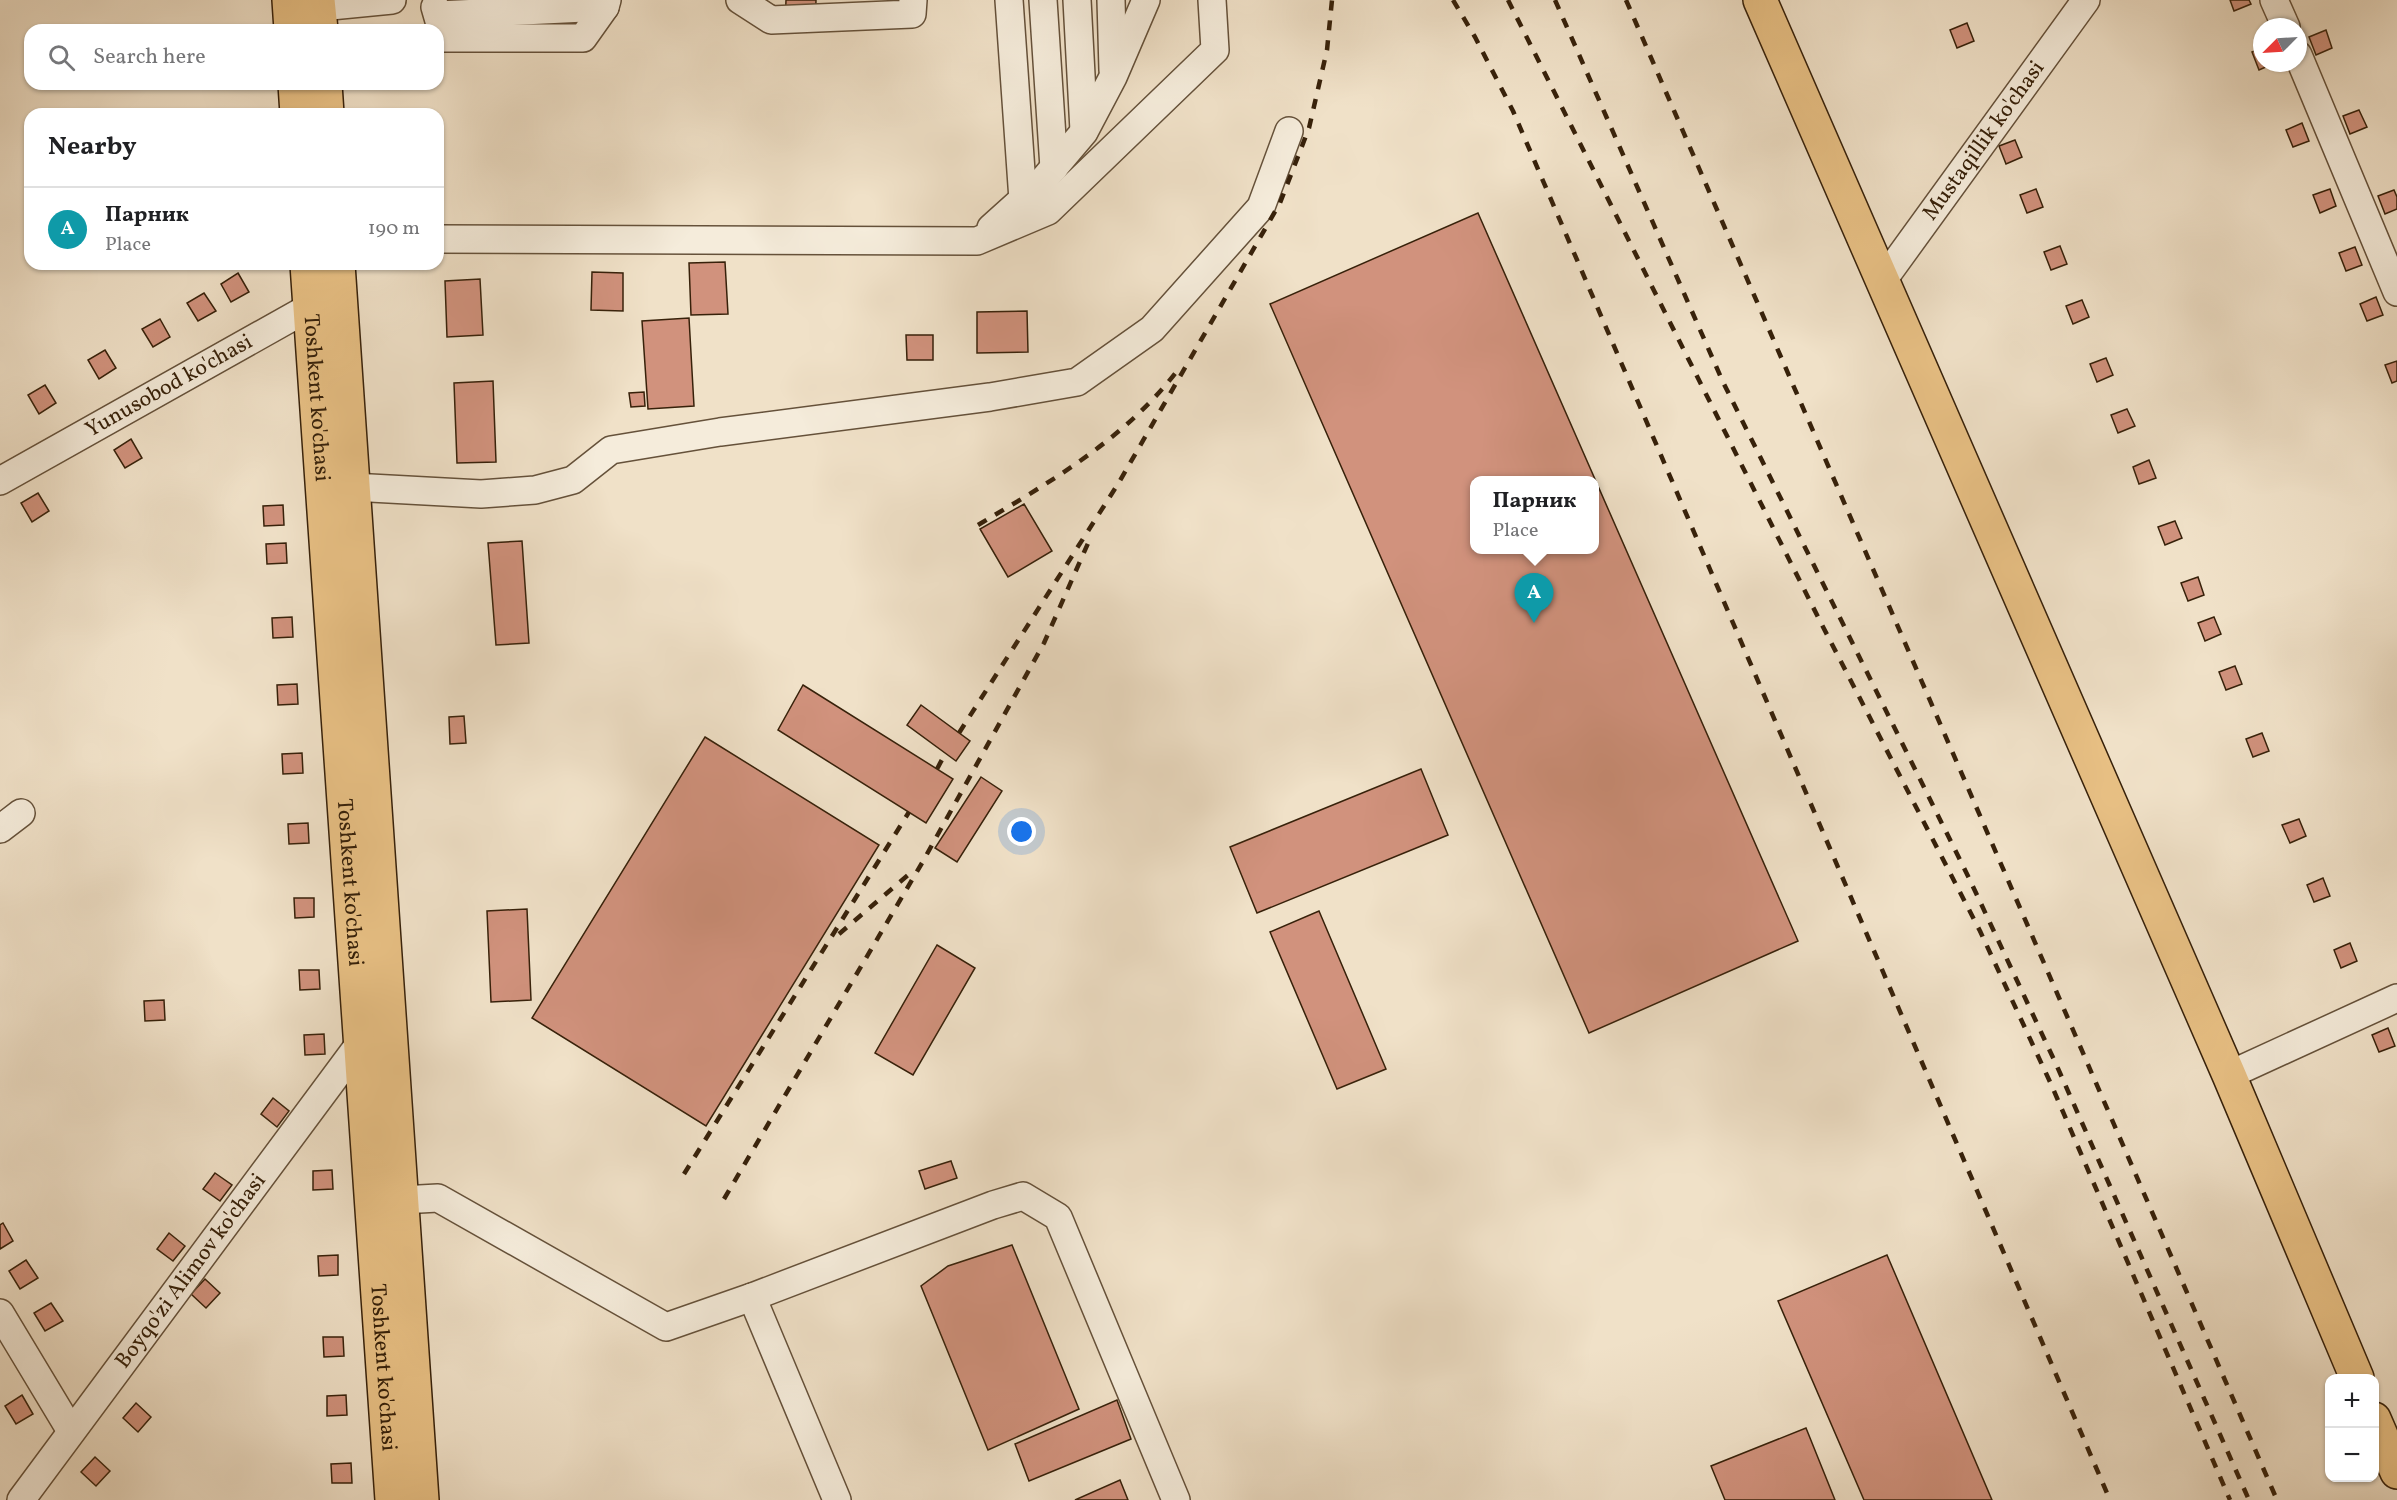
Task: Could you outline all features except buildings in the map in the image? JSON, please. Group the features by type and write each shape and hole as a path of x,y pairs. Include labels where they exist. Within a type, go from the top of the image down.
{"main road":[{"path":"1760,0 2229,1075 2356,1374"},
{"path":"295,90 297,108"},
{"path":"325,90 327,108"},
{"name":"Toshkent ko'chasi","path":"308,270 392,1500"},
{"name":"Toshkent ko'chasi","path":"338,277 422,1500"},
{"path":"2378,1428 2397,1472"}],"street":[{"path":"304,13 392,0"},
{"path":"436,13 539,0"},
{"path":"1010,0 1054,167"},
{"path":"1028,0 1054,167"},
{"path":"1043,0 1054,167"},
{"path":"1054,167 1060,0"},
{"path":"1054,167 1077,0"},
{"path":"1094,0 1099,103"},
{"path":"1110,0 1113,77"},
{"path":"444,239 977,241 1048,211 1215,50 1212,0"},
{"name":"Mustaqillik ko'chasi","path":"1883,280 2086,0"},
{"path":"2274,0 2282,18"},
{"path":"746,4 771,20 912,14 913,1"},
{"path":"977,241 1054,167 1099,103 1129,41 1141,1"},
{"path":"436,13 599,14"},
{"path":"2305,72 2397,292"},
{"path":"352,487 481,495 535,490 573,480 611,450 720,432 990,397 1077,382 1152,329 1261,207 1289,131"},
{"name":"Yunusobod ko'chasi","path":"0,481 310,306 338,277"},
{"path":"0,829 21,813"},
{"path":"2229,1075 2397,998"},
{"name":"Boyqo'zi Alimov ko'chasi","path":"21,1500 362,1042"},
{"path":"401,1200 438,1198 666,1328 993,1205 1023,1196 1058,1217 1176,1500"},
{"path":"752,1297 837,1500"},
{"path":"0,1313 71,1431"}],"railway":[{"path":"959,733 1118,484 1280,203 1309,128 1327,50 1332,0"},
{"path":"1453,0 1513,111 2110,1500"},
{"path":"1508,0 1820,621 1980,931 2051,1084 2230,1500"},
{"path":"1555,0 1723,382 1969,878 2056,1064 2249,1500"},
{"path":"1626,0 2277,1500"},
{"path":"978,525 1059,475 1110,438 1134,418 1177,371"},
{"path":"724,1199 922,863 1044,643 1089,541"},
{"path":"937,769 945,754"},
{"path":"684,1174 909,812"},
{"path":"839,934 914,870"}],"place":[{"name":"Парник","path":"1534,623"}]}
